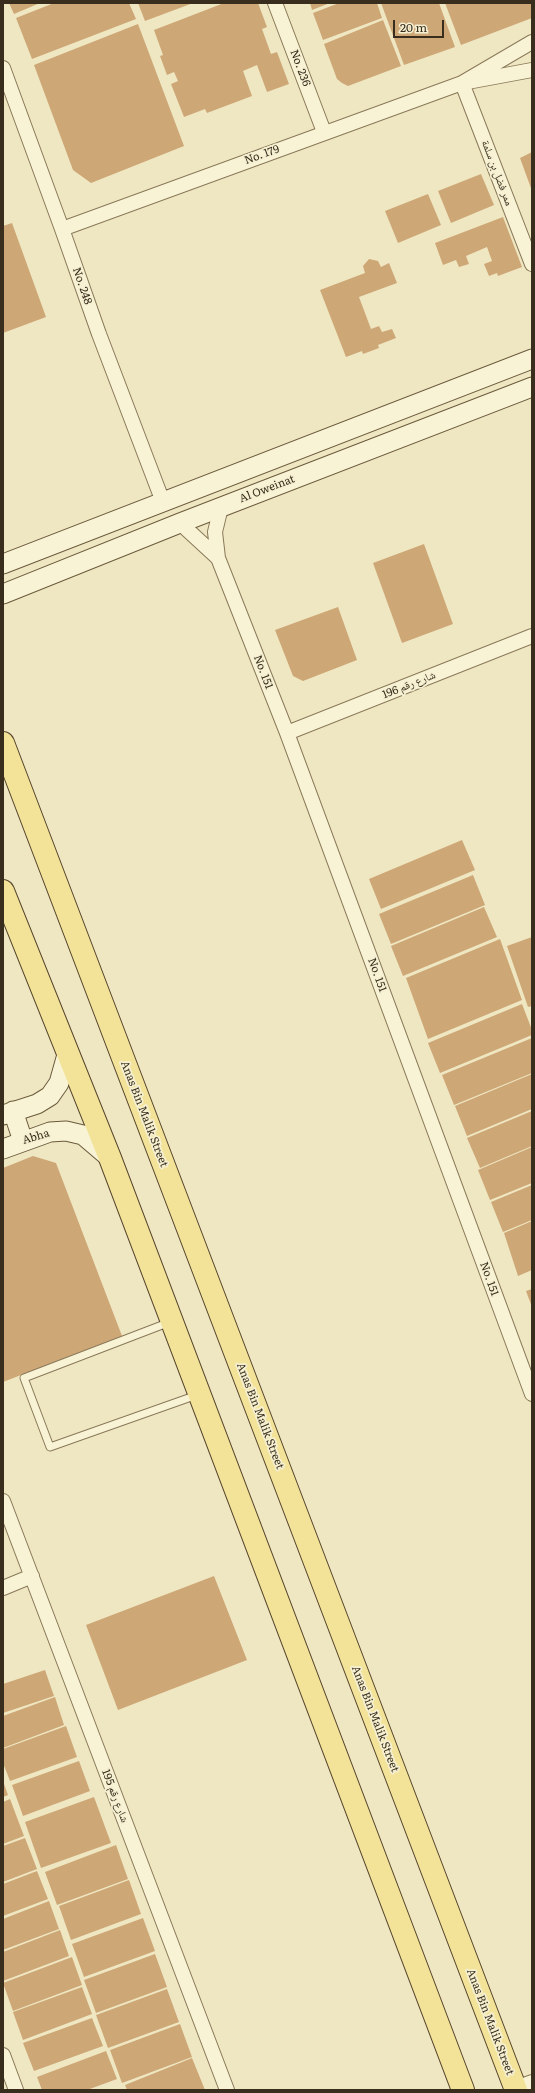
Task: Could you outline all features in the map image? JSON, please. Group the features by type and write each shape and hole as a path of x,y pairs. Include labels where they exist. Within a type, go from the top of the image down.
{"main road":[{"name":"Anas Bin Malik Street","path":"3,743 521,2087"},
{"path":"4,894 110,1158 463,2090"}],"street":[{"name":"No. 236","path":"275,3 324,132"},
{"name":"No. 179","path":"462,83 532,42"},
{"name":"No. 248","path":"3,68 99,334 163,502"},
{"name":"No. 179","path":"62,229 324,132 462,83 532,70"},
{"name":"ممر فضل بن سلمة","path":"462,83 532,264"},
{"path":"3,564 33,551 532,359"},
{"name":"Al Oweinat","path":"3,594 47,575 532,387"},
{"name":"No. 151","path":"221,507 215,532 218,558 287,733 532,1394"},
{"name":"No. 151","path":"180,523 218,558"},
{"path":"33,551 16,565 14,570 16,575 22,578 47,575"},
{"name":"شارع رقم 196","path":"287,733 532,636"},
{"path":"23,1141 8,1113 37,1104 50,1096 59,1083 68,1051"},
{"name":"Abha","path":"3,1149 50,1132 66,1131 83,1135 110,1158"},
{"name":"شارع رقم 195","path":"3,1501 227,2090"},
{"path":"3,1588 32,1576"},
{"path":"3,2055 16,2090"}],"lane":[{"path":"172,1321 24,1378 50,1447 200,1394"}],"building":[{"path":"9,3 40,3 14,14"},
{"path":"54,3 129,3 136,19 32,59 16,18"},
{"path":"138,3 193,3 145,21"},
{"path":"224,3 258,3 267,27 262,29 271,54 277,52 289,84 267,92 257,65 243,71 252,96 207,113 205,109 184,117 171,84 178,81 174,72 167,75 160,56 163,55 154,30"},
{"path":"310,3 330,3 312,10"},
{"path":"339,3 377,3 382,18 323,40 313,13"},
{"path":"381,3 439,3 455,47 404,65"},
{"path":"445,3 532,3 532,18 461,45"},
{"path":"383,20 401,66 348,86 342,83 337,79 324,44"},
{"path":"138,24 184,146 91,183 73,170 34,65"},
{"path":"532,152 532,191 520,158"},
{"path":"481,174 494,205 451,223 438,191"},
{"path":"428,194 441,225 398,243 385,211"},
{"path":"503,217 522,267 498,276 497,273 489,276 484,264 492,261 487,247 466,256 469,264 459,267 456,260 443,265 435,243"},
{"path":"12,223 46,317 3,333 3,226"},
{"path":"369,259 378,261 381,267 389,263 397,283 359,297 371,329 379,326 382,332 392,329 396,338 378,345 379,348 363,354 362,351 346,357 320,290 365,273 363,266"},
{"path":"424,544 453,624 402,643 373,563"},
{"path":"338,607 357,660 303,681 293,676 275,630"},
{"path":"462,840 475,870 381,909 369,879"},
{"path":"473,875 485,905 391,944 379,914"},
{"path":"484,907 497,937 403,976 391,946"},
{"path":"532,937 532,1006 528,1007 507,946"},
{"path":"500,939 522,1000 428,1039 406,978"},
{"path":"522,1004 532,1030 532,1035 440,1073 428,1043"},
{"path":"532,1038 532,1073 454,1105 442,1075"},
{"path":"532,1074 532,1109 467,1136 455,1106"},
{"path":"532,1111 532,1146 480,1168 467,1138"},
{"path":"532,1147 532,1183 490,1200 478,1170"},
{"path":"33,1156 56,1163 122,1336 3,1382 3,1168"},
{"path":"532,1185 532,1220 503,1232 491,1202"},
{"path":"532,1221 532,1270 518,1276 504,1233"},
{"path":"532,1289 532,1307 526,1291"},
{"path":"214,1576 247,1660 118,1710 86,1625"},
{"path":"45,1670 54,1696 3,1713 3,1684"},
{"path":"55,1697 64,1725 3,1748 3,1716"},
{"path":"66,1726 77,1757 10,1781 3,1763 3,1749"},
{"path":"79,1761 90,1791 23,1816 12,1785"},
{"path":"3,1781 8,1795 3,1797"},
{"path":"94,1797 111,1843 41,1868 25,1822"},
{"path":"10,1799 24,1836 3,1844 3,1802"},
{"path":"25,1838 37,1869 3,1882 3,1846"},
{"path":"116,1845 128,1879 57,1905 45,1872"},
{"path":"37,1871 48,1899 3,1916 3,1884"},
{"path":"129,1880 141,1914 71,1940 59,1906"},
{"path":"49,1901 59,1929 3,1950 3,1919"},
{"path":"143,1918 155,1951 84,1977 72,1944"},
{"path":"60,1930 69,1956 3,1981 3,1952"},
{"path":"155,1954 167,1987 96,2013 84,1980"},
{"path":"72,1957 82,1985 13,2011 3,1983"},
{"path":"82,1987 92,2014 23,2040 13,2012"},
{"path":"167,1989 179,2022 108,2048 96,2015"},
{"path":"92,2018 103,2046 34,2071 23,2043"},
{"path":"180,2024 192,2057 122,2083 110,2050"},
{"path":"106,2051 117,2079 87,2090 42,2090 37,2077"},
{"path":"192,2058 205,2090 127,2090 125,2085"}]}
